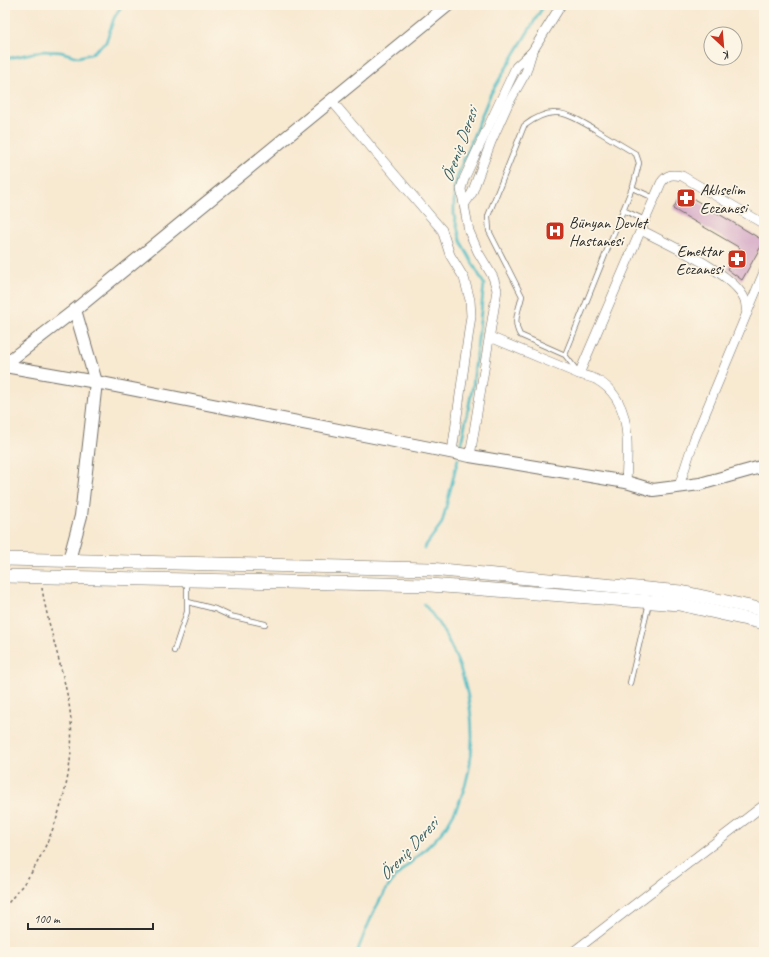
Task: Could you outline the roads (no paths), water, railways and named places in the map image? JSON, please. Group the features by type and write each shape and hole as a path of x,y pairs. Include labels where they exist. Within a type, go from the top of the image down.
{"main road":[{"path":"5,559 430,569 681,592 764,610"},
{"path":"5,576 430,584 679,604 764,623"}],"street":[{"path":"5,365 75,310 448,5"},
{"path":"470,456 497,290 493,277 472,239 466,223 464,205 472,194 491,142 508,104 526,72 532,52 561,5"},
{"path":"331,100 442,230 450,255 464,278 470,300 471,316 452,452"},
{"path":"579,374 654,198 666,176 673,174 682,176 764,224"},
{"path":"641,230 718,272 741,293 745,301 747,314"},
{"path":"680,486 694,440 764,272"},
{"path":"69,560 81,516 96,382 75,310"},
{"path":"490,337 597,380 620,402 625,418 628,450 626,482"},
{"path":"5,365 470,456 626,482 653,490 700,484 764,466"},
{"path":"573,952 764,805"}],"lane":[{"path":"565,355 632,188 639,163 636,154 570,115 546,113 534,118 524,126 488,216 489,231 522,296 515,320 516,329 520,335 565,355 579,374"},
{"path":"632,188 654,198"},
{"path":"623,210 645,220"},
{"path":"174,651 187,612 187,580"},
{"path":"188,602 215,609 230,616 264,624"},
{"path":"630,683 649,602"}],"waterway":[{"path":"5,59 43,51 61,52 78,57 91,54 106,42 114,18 122,5"},
{"name":"Öreniç Deresi","path":"461,444 473,385 484,284 461,242 454,215 454,188 460,169 490,95 544,5"},
{"name":"Öreniç Deresi","path":"424,548 442,523 458,459"},
{"name":"Öreniç Deresi","path":"357,952 383,894 389,885 402,870 429,846 447,825 461,799 469,770 472,741 470,711 464,682 454,654 441,627 424,604"}],"place":[{"name":"Aklıselim Eczanesi","path":"686,198"},
{"name":"Bünyan Devlet Hastanesi","path":"555,231"},
{"name":"Emektar Eczanesi","path":"737,259"}]}
